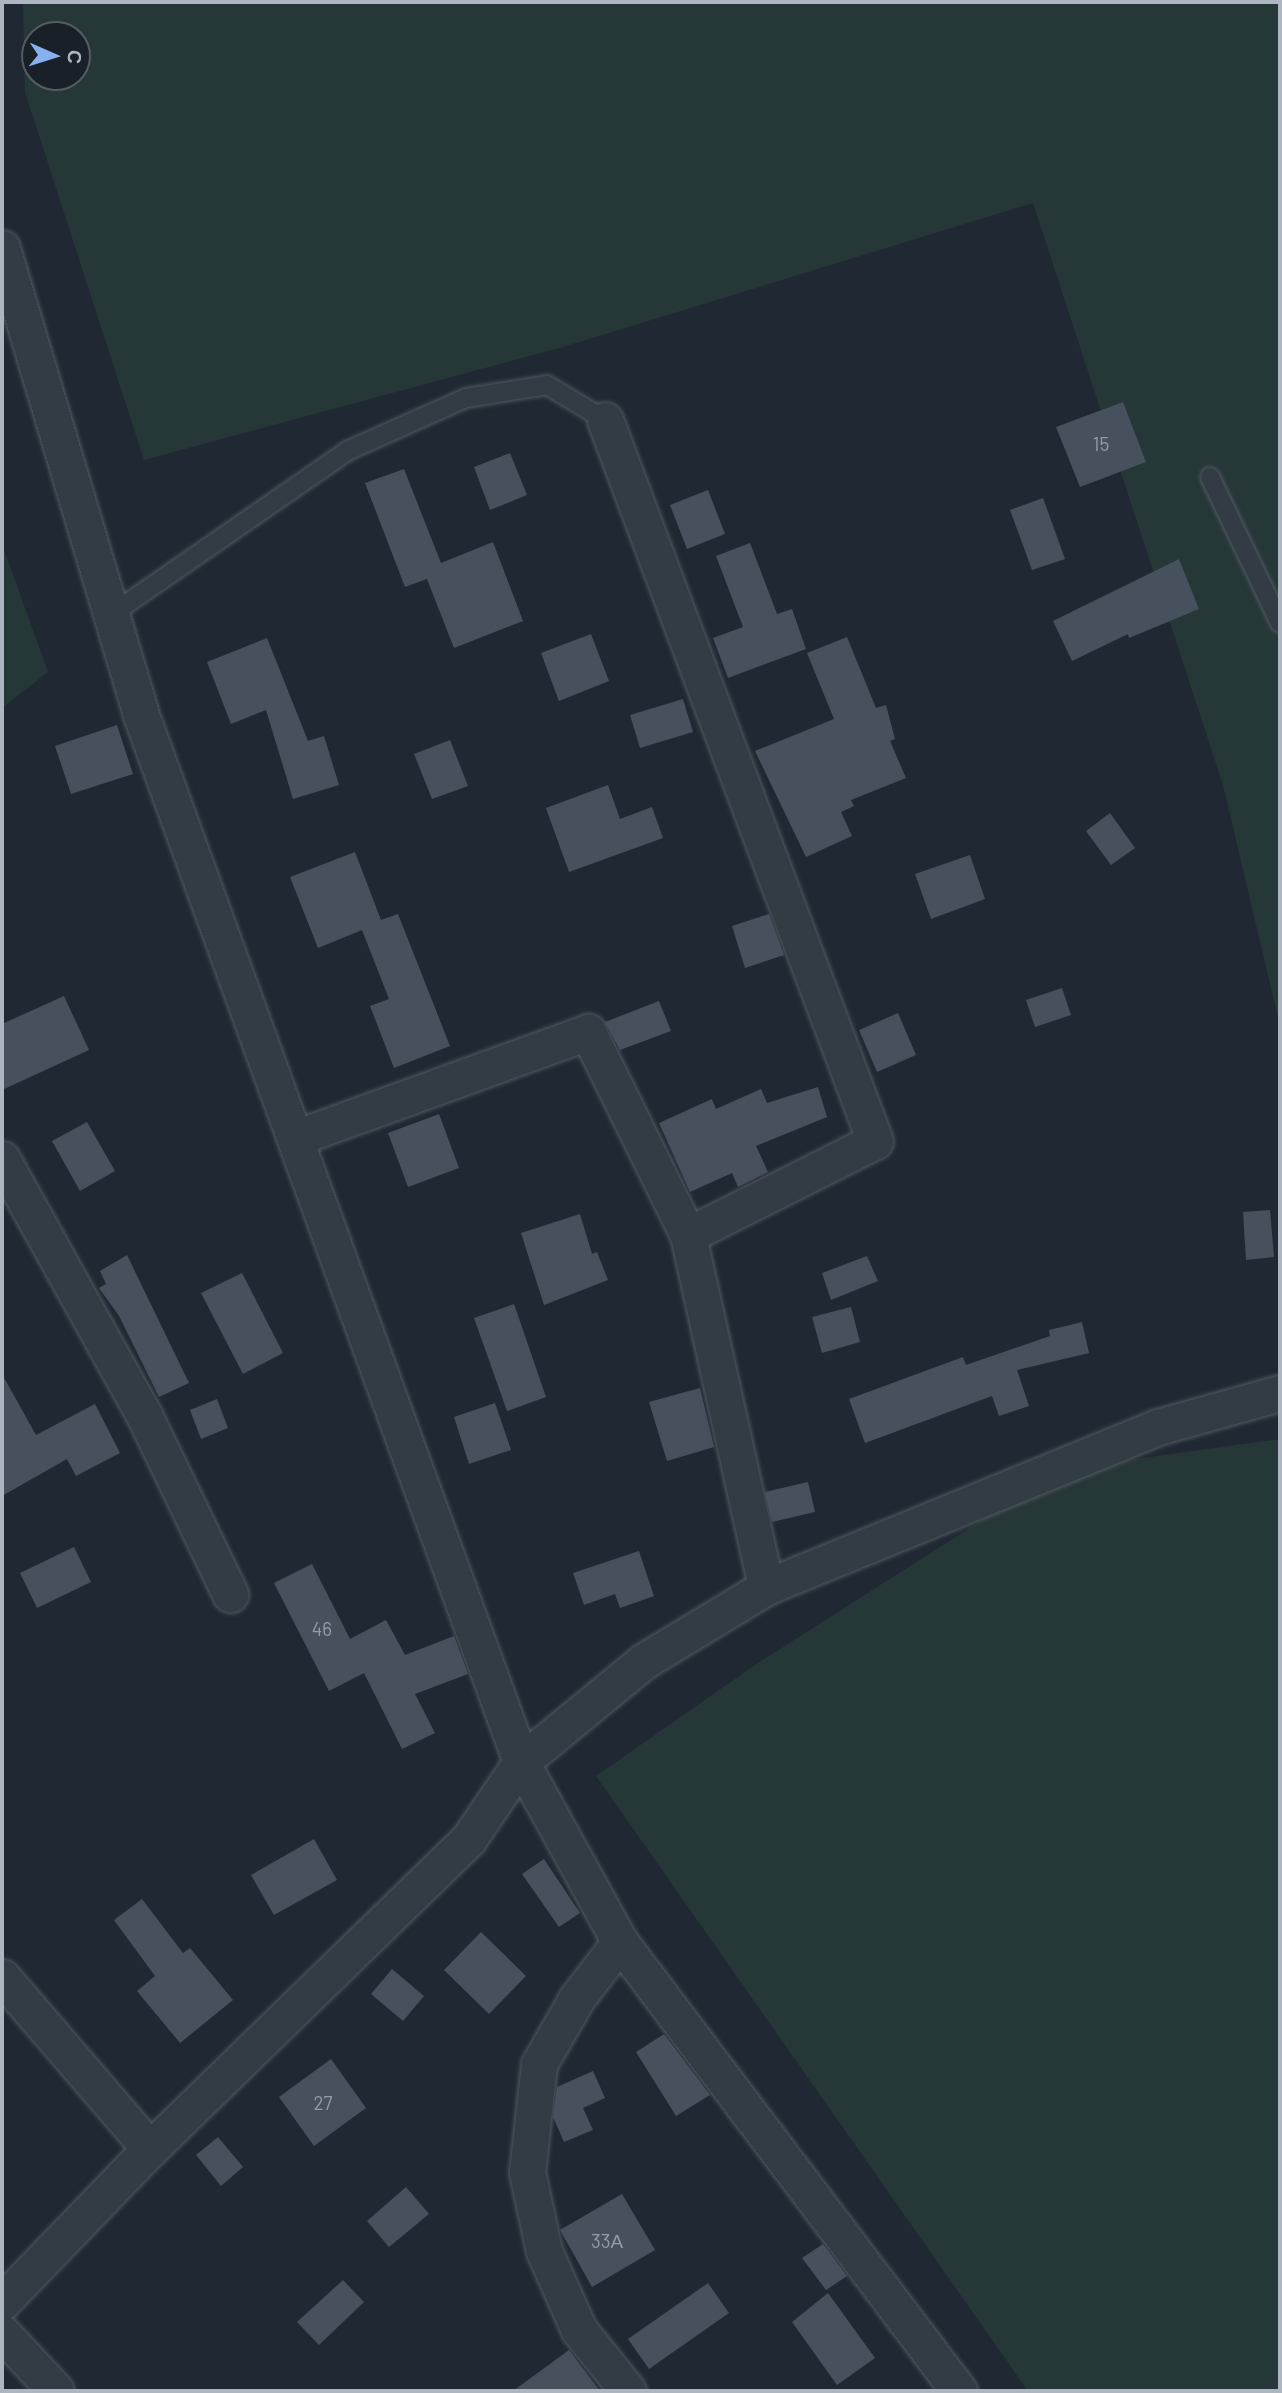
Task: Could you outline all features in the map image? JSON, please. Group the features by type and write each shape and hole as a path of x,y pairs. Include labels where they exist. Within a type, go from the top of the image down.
{"street":[{"path":"2,248 108,616 521,1762 621,1942 959,2391"},
{"path":"605,420 875,1141 688,1235"},
{"path":"295,1138 588,1032 688,1235 766,1587"},
{"path":"2,1159 144,1415 230,1594"},
{"path":"2,2302 150,2149 468,1840 521,1762 644,1661 766,1587 1158,1427 1280,1393"},
{"path":"621,1942 577,1997 539,2064 527,2172 544,2250 579,2330 628,2391"},
{"path":"2,1977 150,2149"},
{"path":"2,2333 56,2391"}],"lane":[{"path":"108,616 347,451 466,398 547,385 605,420"},
{"path":"1210,477 1280,623"}],"shaded area":[{"path":"23,2 1280,2 1280,1026 1223,785 1033,203 563,347 144,460 25,92 91,91 91,21 23,21"},
{"path":"2,544 48,672 2,708"},
{"path":"1280,1439 1280,2391 1028,2391 596,1776 752,1667 1062,1469"}],"building":[{"path":"1123,402 1146,462 1080,487 1056,427"},
{"path":"510,453 527,495 490,510 474,467"},
{"path":"404,469 441,563 493,542 523,621 454,648 427,579 405,587 365,483"},
{"path":"708,490 725,534 687,549 670,505"},
{"path":"1043,498 1065,559 1032,570 1010,510"},
{"path":"750,543 777,614 792,609 806,649 728,678 713,638 743,627 716,556"},
{"path":"1179,559 1199,609 1129,638 1128,634 1072,661 1053,621"},
{"path":"591,634 609,681 559,701 541,653"},
{"path":"847,637 876,708 886,705 895,739 890,741 906,778 851,800 854,806 841,812 852,836 806,857 755,751 834,719 807,653"},
{"path":"267,638 308,741 324,736 339,785 293,799 266,710 231,724 207,662"},
{"path":"683,699 693,732 640,748 630,715"},
{"path":"117,725 133,774 71,794 55,746"},
{"path":"450,740 468,786 432,799 414,754"},
{"path":"608,785 620,819 652,807 663,838 569,872 546,808"},
{"path":"1110,813 1135,848 1111,865 1086,831"},
{"path":"355,852 381,920 398,914 450,1046 394,1068 370,1006 389,999 362,930 318,948 290,877"},
{"path":"970,855 985,899 931,919 915,874"},
{"path":"769,914 784,955 745,968 732,926"},
{"path":"1062,988 1071,1015 1035,1027 1026,1000"},
{"path":"64,996 89,1050 2,1090 2,1024"},
{"path":"659,1001 671,1031 620,1050 605,1022"},
{"path":"898,1013 916,1055 877,1072 859,1030"},
{"path":"818,1087 827,1117 756,1146 768,1172 738,1187 732,1173 690,1192 659,1123 712,1099 716,1109 761,1089 767,1103"},
{"path":"439,1114 459,1168 408,1187 388,1133"},
{"path":"87,1122 115,1171 80,1191 52,1141"},
{"path":"1270,1210 1274,1257 1246,1260 1243,1212"},
{"path":"580,1214 592,1254 597,1252 608,1280 544,1305 521,1233"},
{"path":"127,1255 189,1383 159,1397 119,1316 99,1288 106,1284 100,1271"},
{"path":"867,1256 878,1281 831,1300 822,1273"},
{"path":"242,1273 283,1353 243,1374 201,1293"},
{"path":"514,1304 546,1397 507,1411 474,1318"},
{"path":"851,1307 860,1342 822,1353 812,1317"},
{"path":"1082,1322 1089,1353 1017,1370 1029,1406 999,1416 992,1396 865,1443 849,1399 963,1357 966,1365 1050,1336 1049,1330"},
{"path":"2,1374 36,1435 95,1404 120,1453 76,1476 67,1459 2,1496"},
{"path":"700,1388 714,1447 667,1461 649,1402"},
{"path":"217,1399 228,1428 201,1439 190,1410"},
{"path":"495,1403 511,1450 469,1464 454,1417"},
{"path":"808,1482 815,1512 772,1522 765,1492"},
{"path":"74,1547 91,1582 37,1608 20,1573"},
{"path":"639,1551 654,1596 620,1608 615,1594 584,1605 573,1573"},
{"path":"312,1564 350,1639 386,1620 405,1655 454,1636 468,1674 415,1694 435,1733 402,1749 364,1673 329,1691 274,1583"},
{"path":"314,1839 337,1880 274,1915 251,1875"},
{"path":"544,1859 580,1913 559,1927 522,1874"},
{"path":"142,1899 183,1953 190,1948 233,2000 180,2043 137,1991 155,1976 114,1920"},
{"path":"481,1932 526,1976 489,2014 444,1970"},
{"path":"392,1969 424,1996 403,2021 371,1994"},
{"path":"664,2034 710,2095 676,2116 636,2052"},
{"path":"331,2059 366,2108 314,2146 279,2097"},
{"path":"593,2071 605,2098 583,2108 593,2130 564,2142 553,2117 557,2087"},
{"path":"218,2137 243,2167 221,2186 196,2155"},
{"path":"406,2187 429,2214 389,2247 367,2221"},
{"path":"622,2194 655,2250 592,2287 560,2230"},
{"path":"823,2244 847,2276 826,2290 802,2258"},
{"path":"343,2280 364,2302 319,2345 297,2322"},
{"path":"708,2283 729,2313 649,2369 628,2339"},
{"path":"828,2293 875,2358 837,2385 792,2322"},
{"path":"569,2350 600,2391 513,2391"}]}
